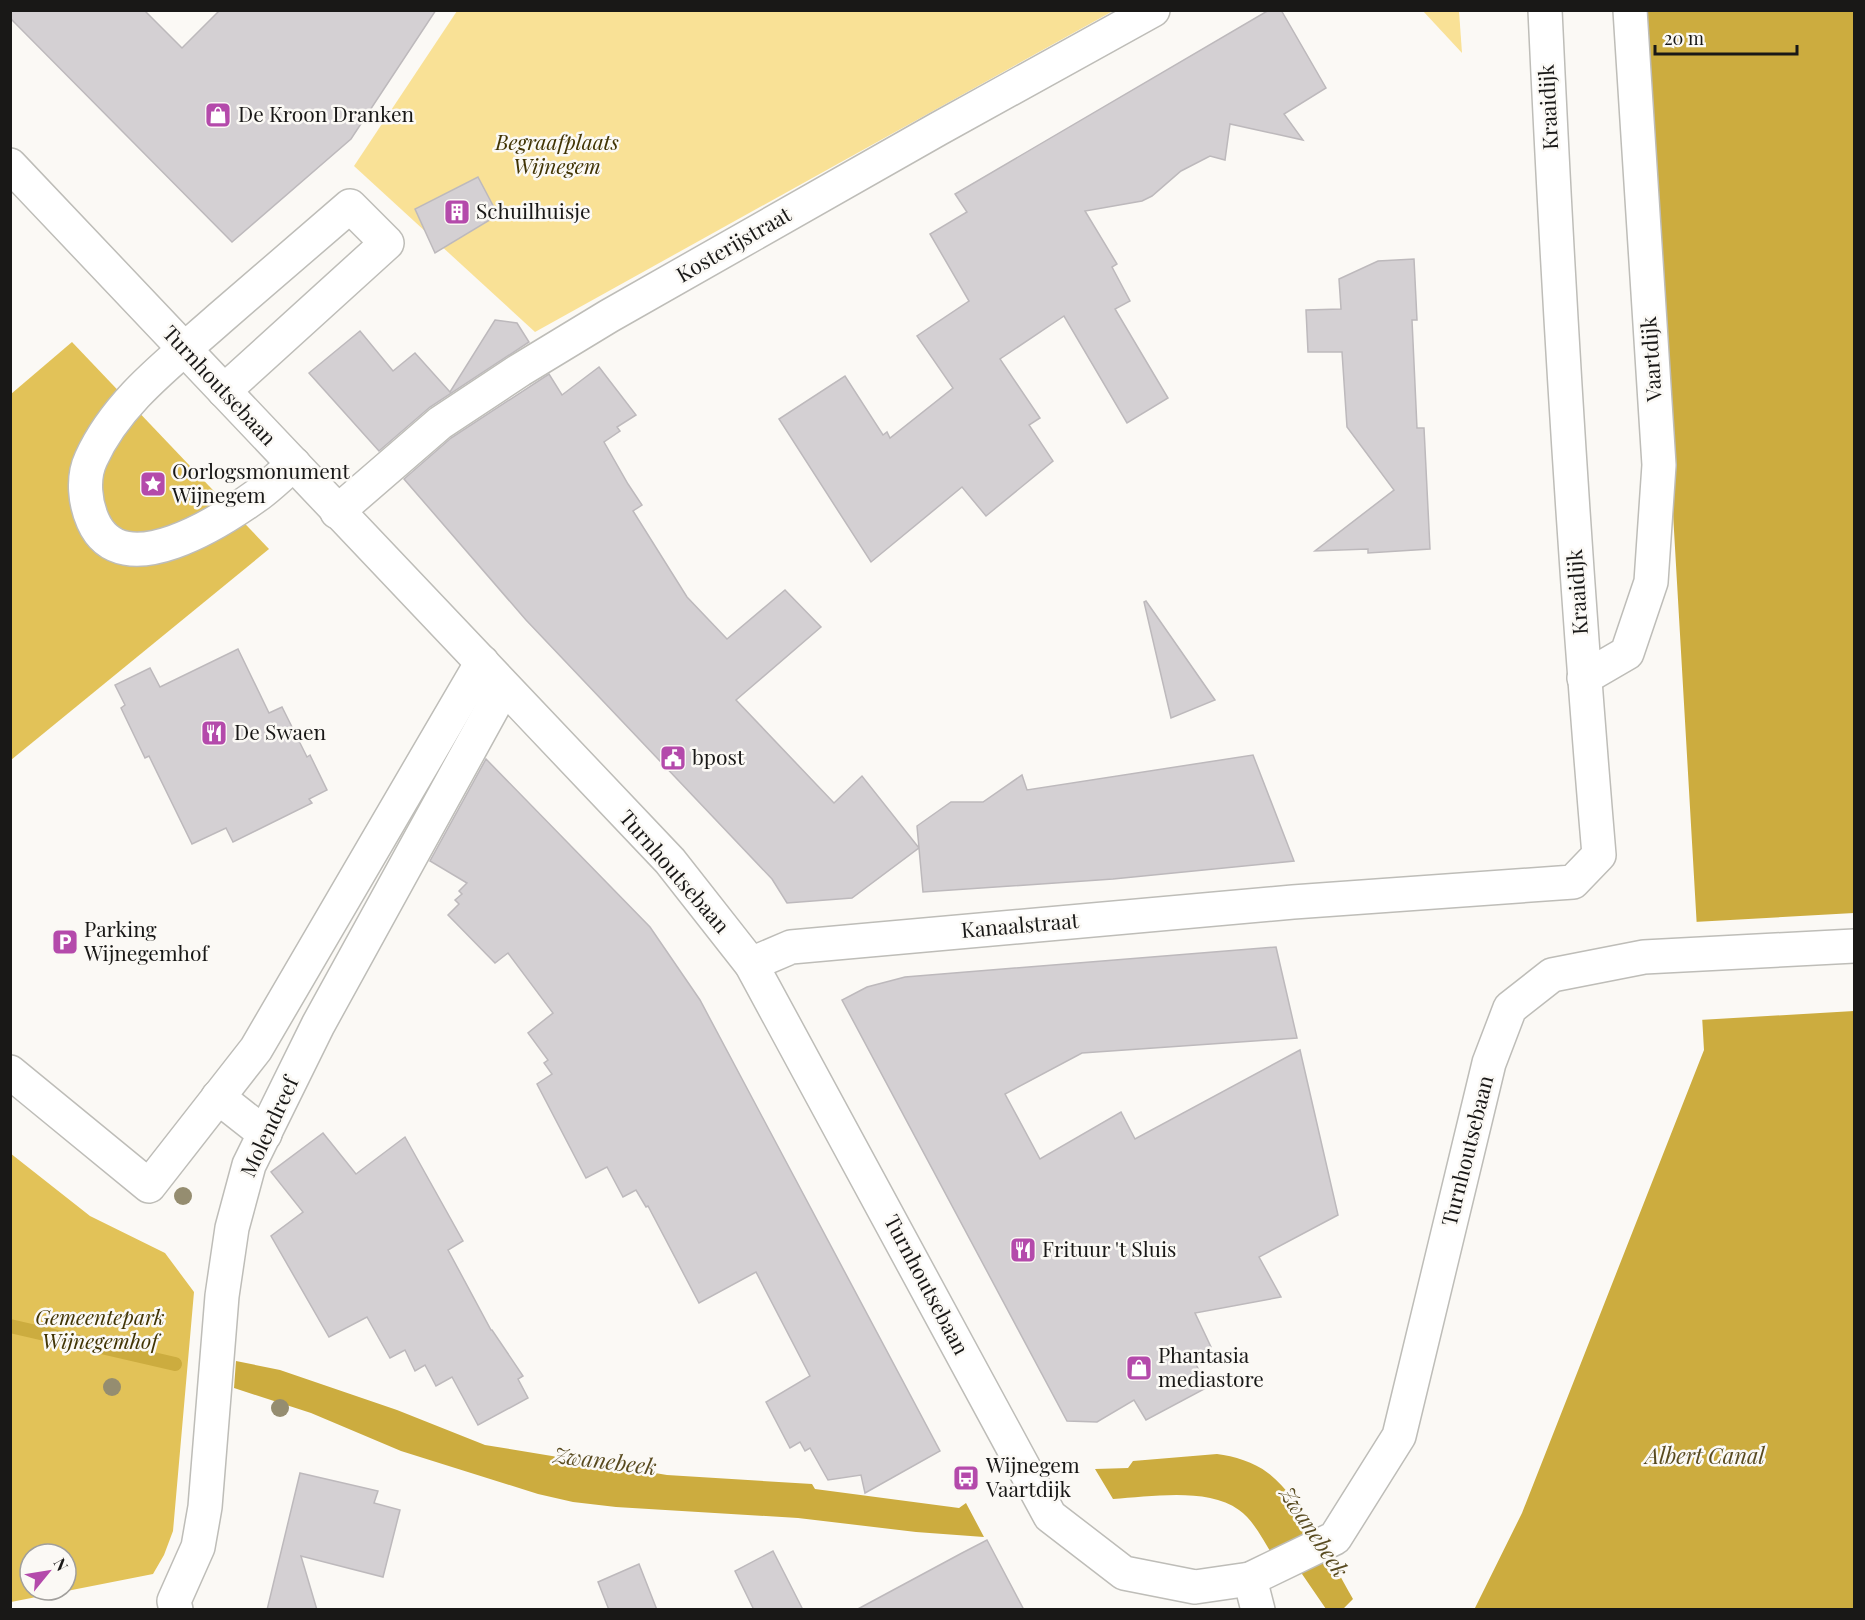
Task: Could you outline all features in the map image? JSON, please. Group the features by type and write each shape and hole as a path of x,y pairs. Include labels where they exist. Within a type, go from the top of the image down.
{"street":[{"name":"Kosterijstraat","path":"337,512 440,423 520,370 609,316 1153,10"},
{"name":"Kraaidijk","path":"1293,902 1573,882 1599,855 1584,678 1545,10"},
{"name":"Vaartdijk","path":"1584,678 1627,653 1651,582 1659,465 1630,10"},
{"name":"Turnhoutsebaan","path":"10,165 670,861 751,964 1050,1516 1124,1573 1195,1587 1261,1585 1335,1538 1399,1436 1489,1063 1510,1008 1552,975 1644,957 1854,946"},
{"path":"224,391 387,243 350,206 185,349 122,408 90,461 85,479 88,505 98,530 112,543 127,549 155,548 203,530 260,493 294,464"},
{"path":"10,1072 149,1186 256,1049 482,662"},
{"name":"Molendreef","path":"176,1610 174,1601 198,1547 205,1506 222,1296 231,1238 249,1164 318,1025 504,687"},
{"name":"Kanaalstraat","path":"751,964 791,947 1293,902"},
{"path":"218,1096 265,1134"}],"green space":[{"name":"Begraafplaats Wijnegem","path":"457,11 1113,11 535,332 354,166"},
{"path":"1423,11 1459,11 1462,53"},
{"path":"72,342 269,549 11,760 11,394"},
{"name":"Gemeentepark Wijnegemhof","path":"10,1153 90,1216 165,1253 194,1292 173,1531 164,1555 153,1574 78,1589 78,1542 18,1542 18,1601 11,1602"}],"water":[{"name":"Albert Canal","path":"1644,11 1854,11 1854,1609 1474,1610 1522,1513 1704,1050"},
{"path":"236,1361 280,1370 397,1410 485,1445 667,1475 812,1484 815,1489 959,1508 966,1503 984,1537 916,1532 798,1518 616,1507 573,1502 538,1494 401,1451 311,1413 234,1388"},
{"path":"1217,1454 1244,1460 1257,1466 1268,1473 1293,1499 1315,1532 1353,1599 1343,1609 1326,1609 1289,1555 1277,1562 1255,1527 1239,1510 1211,1498 1195,1496 1113,1499 1095,1469 1128,1468 1133,1461"}],"pier":[{"path":"1854,913 1854,1011 1699,1020 1694,922"}],"building":[{"path":"10,10 144,10 182,48 220,10 436,10 351,139 232,242 10,18"},
{"path":"1269,10 1281,10 1326,88 1284,114 1303,140 1230,124 1225,160 1210,156 1181,171 1152,196 1142,201 1085,211 1117,264 1112,267 1130,301 1115,309 1168,398 1127,423 1064,316 1000,359 1040,418 1029,425 1053,461 986,516 962,487 871,562 779,419 845,376 883,435 887,432 890,438 953,388 917,336 969,301 930,234 967,212 955,194"},
{"name":"Schuilhuisje","path":"478,177 498,215 435,253 415,209"},
{"path":"1414,259 1417,320 1412,320 1417,428 1424,428 1430,549 1368,553 1368,549 1315,551 1394,490 1347,427 1342,352 1308,352 1306,310 1341,309 1339,279 1378,261"},
{"path":"495,320 517,323 529,342 430,407 379,451 309,373 360,331 393,371 415,353 450,392"},
{"path":"599,367 636,415 617,427 620,431 604,442 642,505 633,511 687,597 727,639 785,590 821,627 736,700 834,803 862,776 919,848 852,898 787,903 772,879 526,620 404,479 451,438 549,374 562,395"},
{"path":"1146,601 1215,700 1171,718 1144,602"},
{"name":"De Swaen","path":"238,649 269,713 282,707 307,757 310,755 327,790 309,799 312,803 233,842 226,828 192,844 149,756 145,758 121,708 125,705 115,685 150,668 160,687"},
{"path":"1253,755 1294,861 1113,879 923,892 917,826 951,802 983,802 1022,775 1027,790"},
{"path":"486,759 650,927 700,1000 940,1451 865,1493 861,1475 828,1480 810,1448 805,1451 800,1442 790,1448 766,1402 810,1376 756,1272 699,1303 648,1206 646,1207 636,1190 623,1197 607,1167 586,1178 537,1084 552,1074 544,1063 548,1060 528,1033 553,1013 508,953 495,963 448,915 459,904 455,900 462,894 459,891 467,883 430,861"},
{"path":"1276,947 1297,1038 1082,1053 1005,1094 1040,1159 1121,1112 1135,1139 1300,1050 1338,1215 1259,1257 1281,1297 1195,1313 1211,1347 1192,1357 1208,1387 1146,1420 1134,1400 1097,1422 1067,1421 842,1000 867,987 905,977"},
{"path":"323,1133 356,1174 405,1137 463,1241 448,1250 491,1330 523,1376 518,1379 528,1398 478,1425 452,1377 436,1386 425,1365 415,1371 405,1350 390,1358 367,1317 329,1337 271,1236 303,1212 271,1172"},
{"path":"300,1473 378,1491 374,1503 400,1510 383,1577 301,1556 317,1610 267,1610"},
{"path":"987,1540 1024,1610 856,1610 962,1553"},
{"path":"773,1551 803,1610 754,1610 735,1571"},
{"path":"639,1564 657,1610 609,1610 598,1582"}],"waterway":[{"name":"Zwanebeek","path":"10,1326 175,1364"}],"place":[{"name":"De Kroon Dranken","path":"218,115"},
{"name":"Schuilhuisje","path":"457,212"},
{"name":"Oorlogsmonument Wijnegem","path":"153,484"},
{"name":"De Swaen","path":"214,733"},
{"name":"bpost","path":"673,758"},
{"name":"Parking Wijnegemhof","path":"65,942"},
{"name":"Frituur 't Sluis","path":"1023,1250"},
{"name":"Phantasia mediastore","path":"1139,1368"},
{"name":"Wijnegem Vaartdijk","path":"966,1478"}]}
